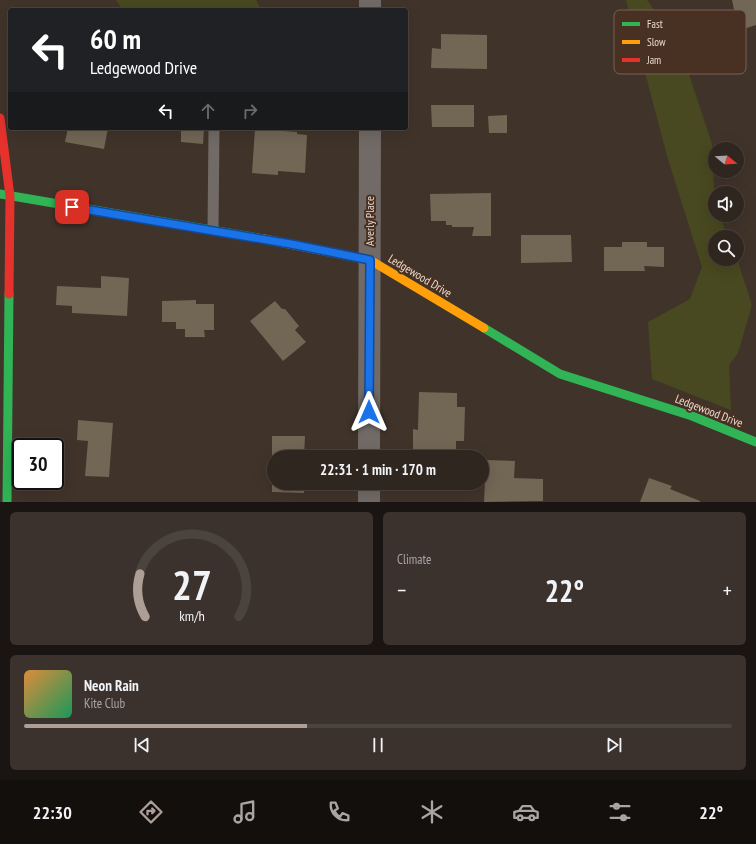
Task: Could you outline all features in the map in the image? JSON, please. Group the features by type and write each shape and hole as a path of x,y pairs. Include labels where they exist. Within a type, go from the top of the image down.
{"street":[{"path":"0,118 10,196 7,502"},
{"name":"Averly Place","path":"369,450 370,130"},
{"name":"Ledgewood Drive","path":"0,194 213,230 370,260 560,374 692,416 756,442"},
{"path":"368,502 369,490"}],"lane":[{"path":"213,230 214,130"}],"shaded area":[{"path":"116,0 256,0 260,8 122,8"},
{"path":"626,0 647,0 654,10 629,10"},
{"path":"645,74 689,74 711,142 708,142 708,178 713,178 714,186 708,186 708,222 722,222 725,230 708,230 708,266 739,266 752,305 738,353 729,365 731,410 652,379 648,322 690,299 702,267 667,156"}],"building":[{"path":"732,0 756,0 756,25 746,28 746,10 734,10"},
{"path":"441,34 487,35 487,69 431,68 432,48 441,49"},
{"path":"431,105 474,105 474,127 432,127"},
{"path":"507,115 507,133 489,133 488,116"},
{"path":"68,130 108,130 104,149 65,142"},
{"path":"181,130 204,130 203,144 181,142"},
{"path":"255,130 297,132 297,134 307,135 305,173 278,171 278,175 252,173"},
{"path":"491,193 491,236 472,236 474,227 452,227 452,225 446,225 446,221 431,221 430,194"},
{"path":"521,235 571,235 572,262 521,263"},
{"path":"622,242 647,242 647,247 664,247 664,267 644,266 645,271 604,271 604,247 622,247"},
{"path":"101,276 129,278 127,316 72,313 72,306 56,305 57,286 101,288"},
{"path":"196,300 196,304 214,304 214,330 204,330 205,337 185,337 185,329 176,329 176,322 162,322 162,301"},
{"path":"275,301 282,309 285,309 299,326 295,330 306,342 283,361 250,321"},
{"path":"419,392 457,393 457,407 465,407 464,441 456,441 456,450 413,450 413,429 418,430"},
{"path":"78,420 113,423 109,477 85,476 88,441 77,440"},
{"path":"272,436 305,436 304,450 272,450"},
{"path":"489,460 515,461 514,478 543,479 543,501 484,502 485,490 489,490"},
{"path":"649,478 672,486 670,489 700,502 640,502"},
{"path":"272,490 304,490 304,493 272,492"}],"traffic: fast":[{"path":"0,194 264,239"},
{"path":"7,502 9,294"},
{"path":"484,328 560,374 692,416 756,442"}],"traffic: slow":[{"path":"264,239 370,260 484,328"}],"traffic: jam":[{"path":"0,118 10,196 9,294"}],"route":[{"path":"72,207 291,244 370,260 369,412"}]}
